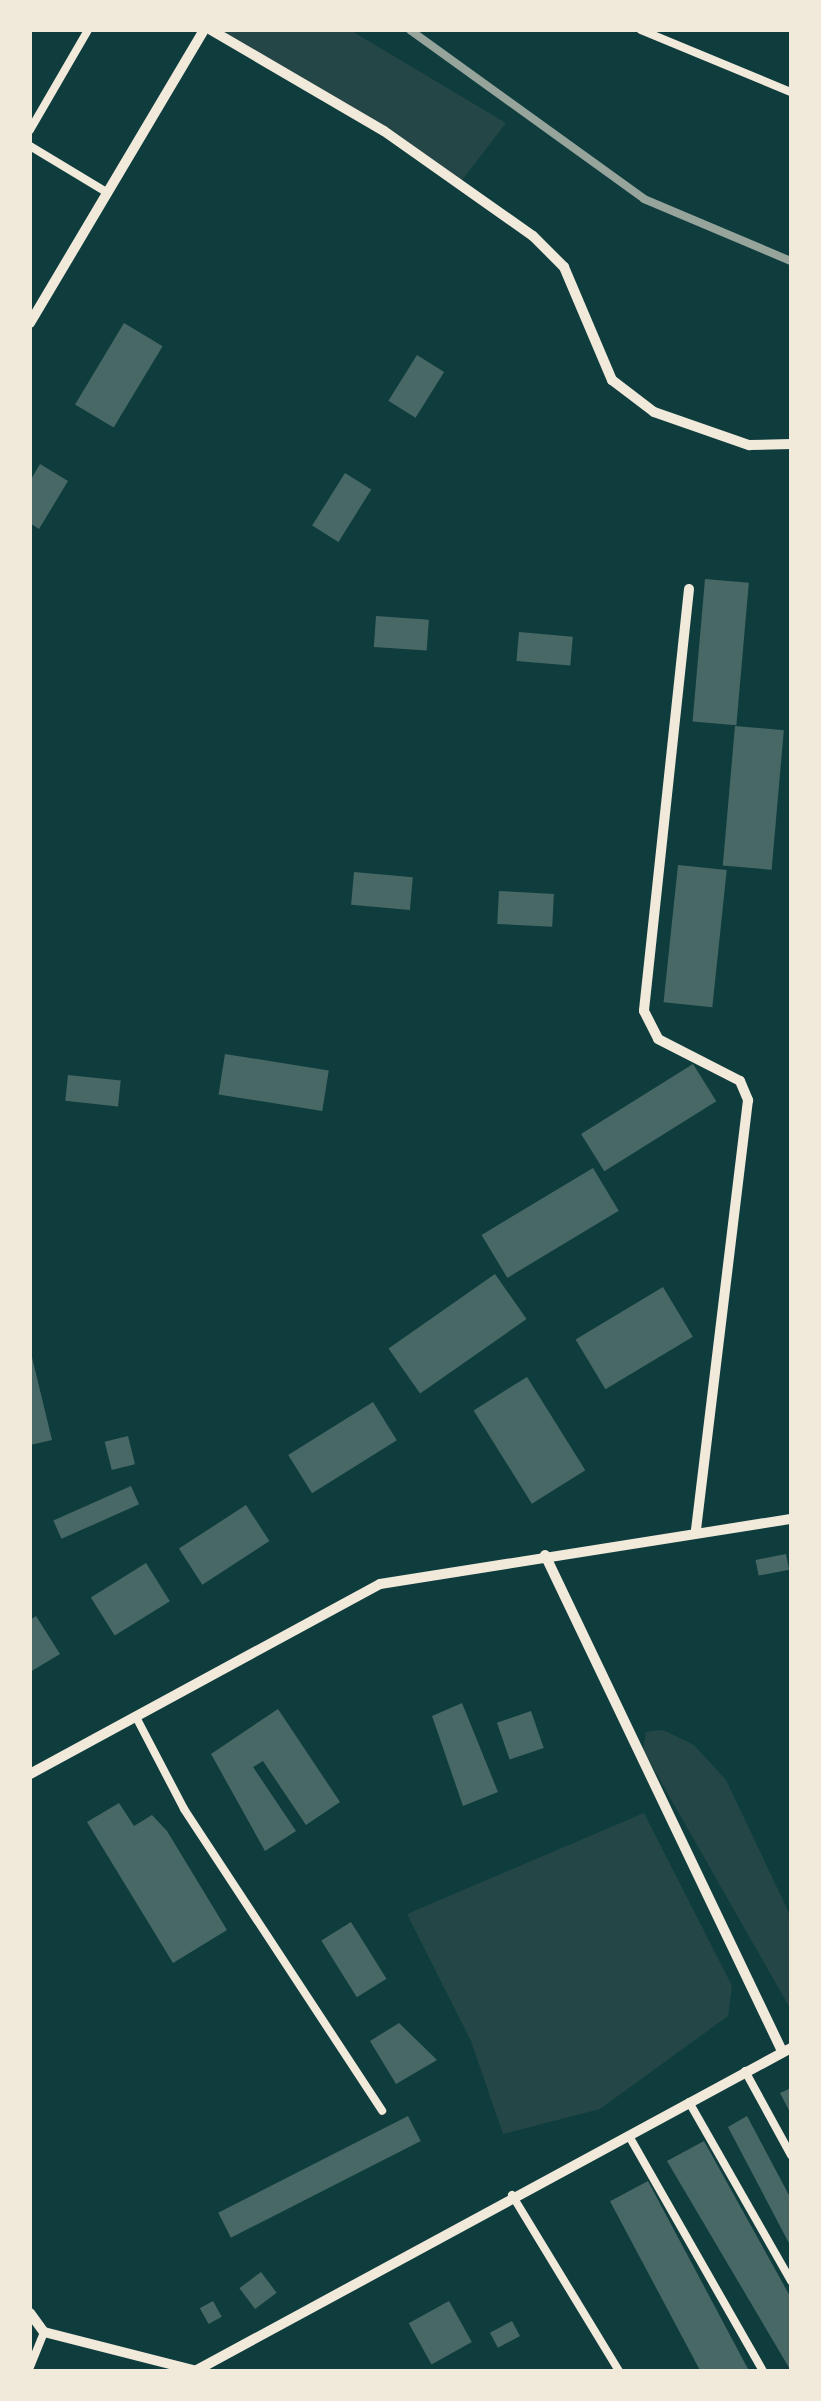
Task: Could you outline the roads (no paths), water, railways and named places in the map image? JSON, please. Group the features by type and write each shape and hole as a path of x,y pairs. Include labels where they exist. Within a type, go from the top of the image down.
{"street":[{"path":"30,323 207,30 384,130 533,236 564,267 612,380 654,412 749,445 791,444"},
{"path":"689,589 644,1011 658,1039 740,1081 748,1100 696,1531"},
{"path":"30,1774 380,1584 791,1519"},
{"path":"30,2312 44,2332 197,2370 512,2195 787,2050 545,1555"}],"lane":[{"path":"30,130 88,30"},
{"path":"642,30 791,92"},
{"path":"30,146 108,193"},
{"path":"136,1717 184,1809 382,2110"},
{"path":"744,2070 791,2154"},
{"path":"689,2102 791,2281"},
{"path":"630,2136 762,2371"},
{"path":"512,2195 619,2371"},
{"path":"30,2367 44,2332"}],"railway":[{"path":"410,30 644,199 791,261"}]}
